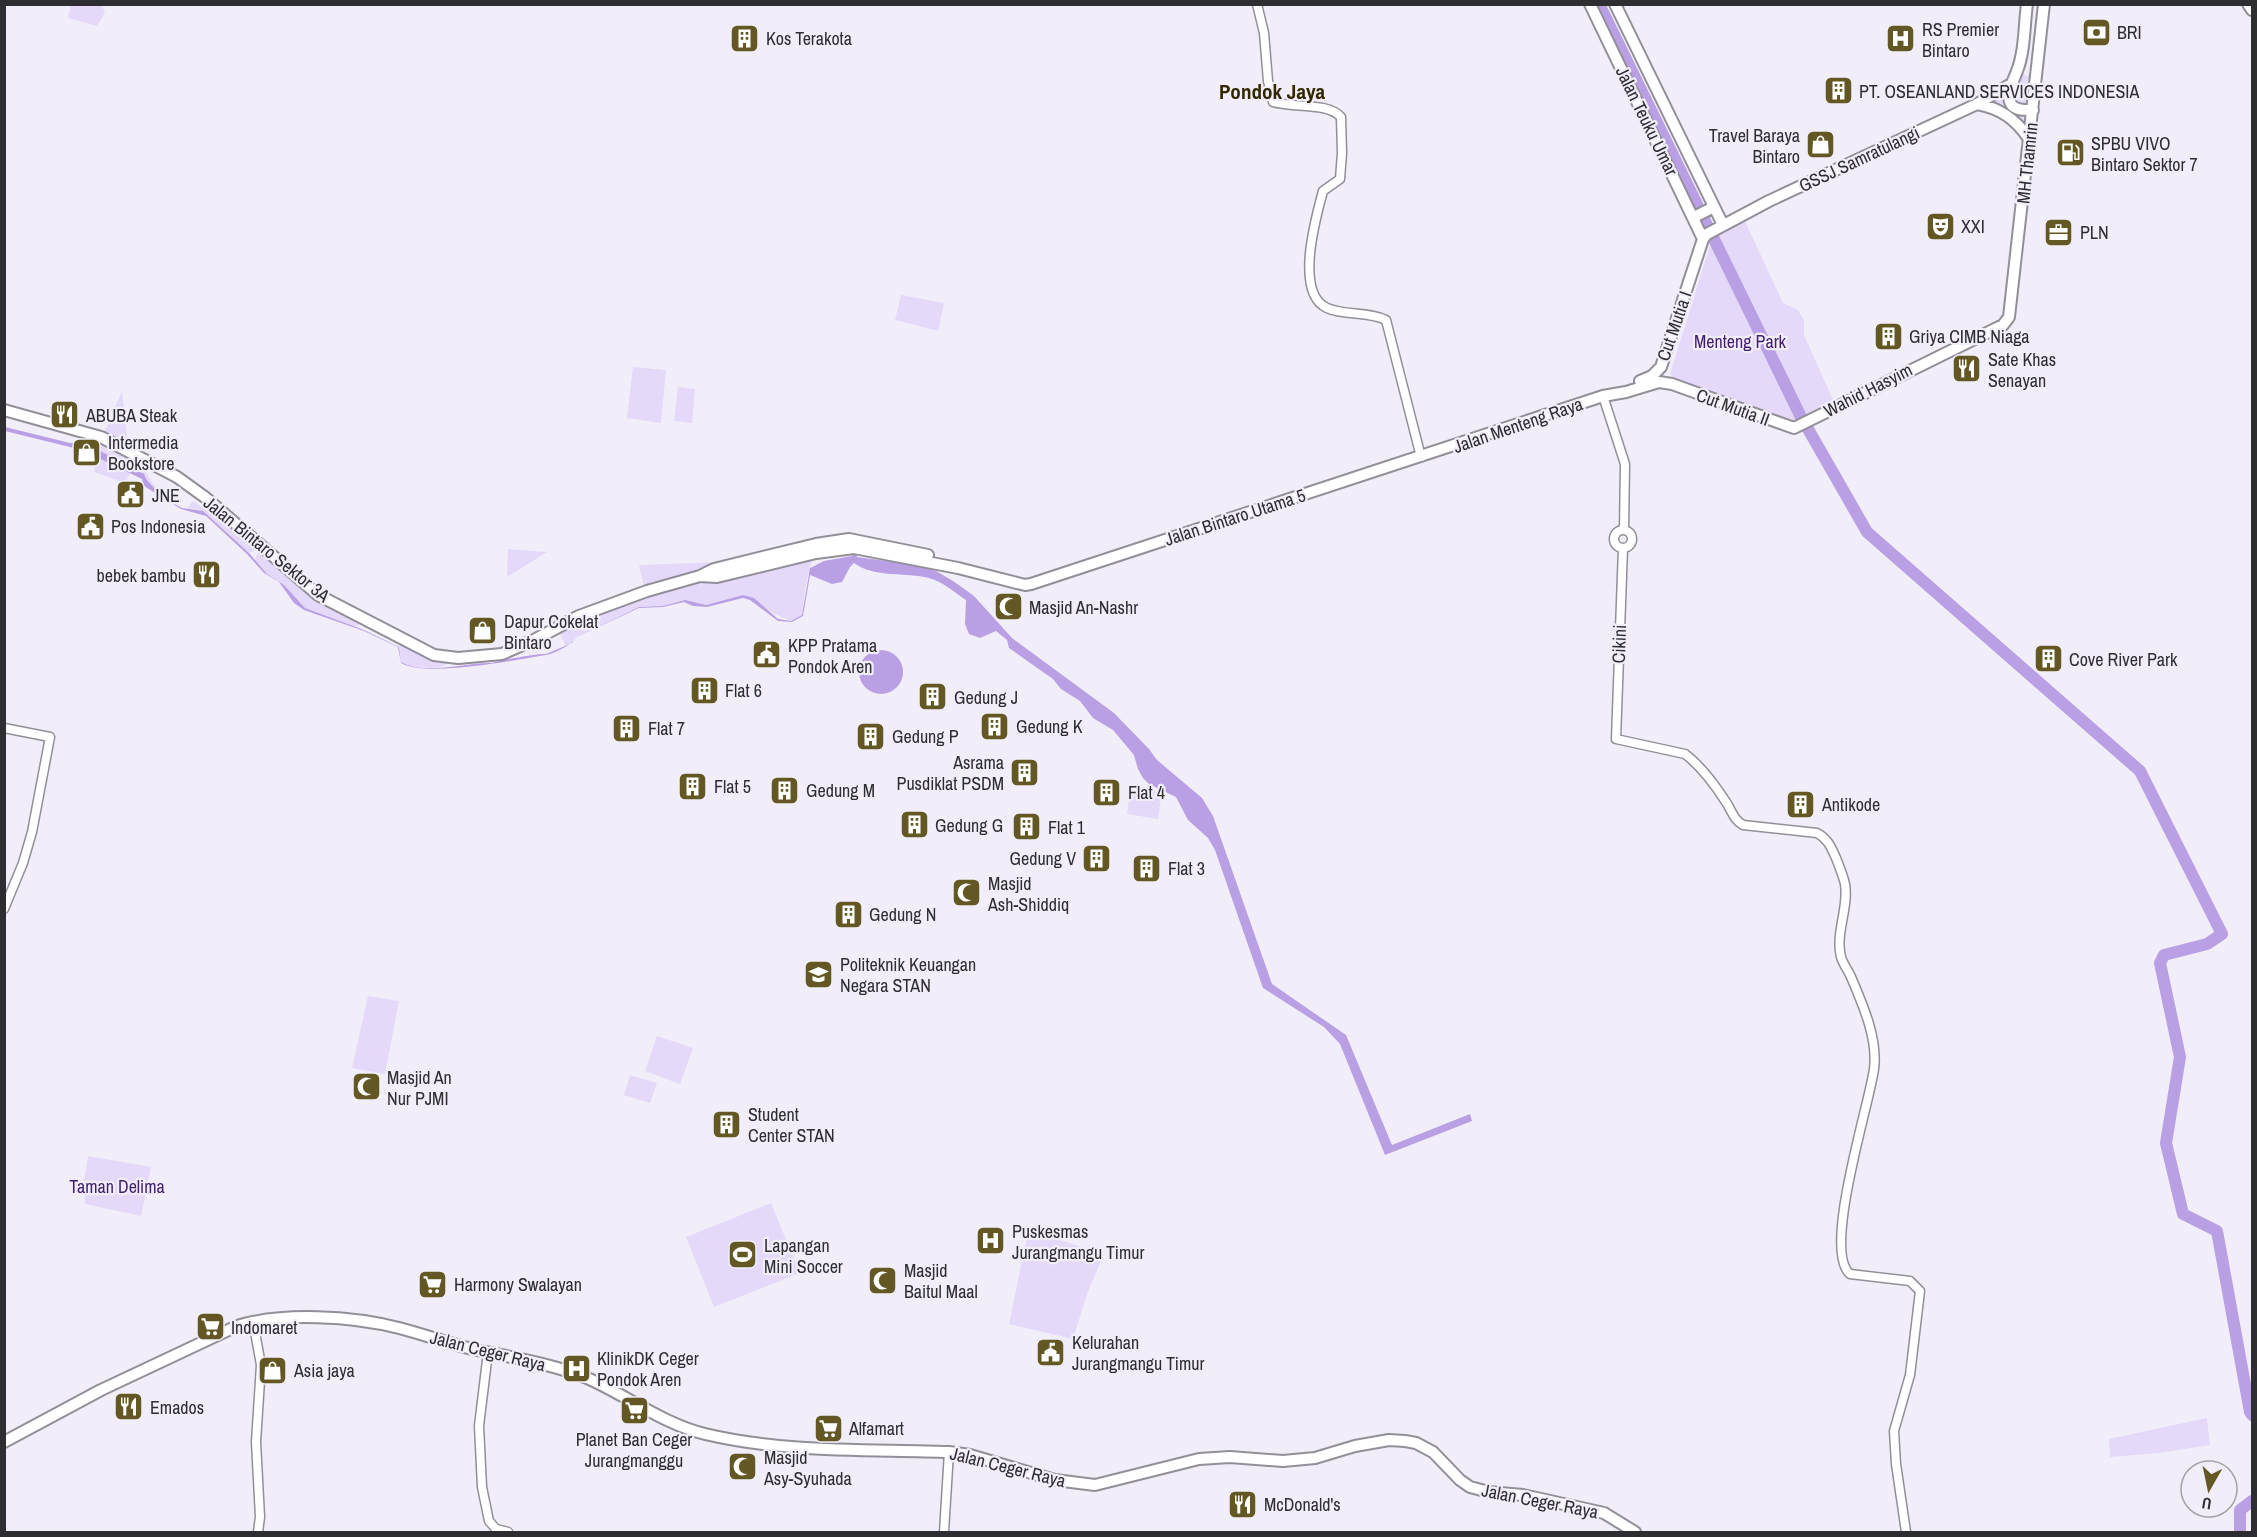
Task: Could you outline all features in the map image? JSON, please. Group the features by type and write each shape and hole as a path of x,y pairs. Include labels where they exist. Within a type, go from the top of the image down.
{"main road":[{"name":"Jalan Teuku Umar","path":"1590,4 1713,231"},
{"name":"Jalan Teuku Umar","path":"1615,4 1713,231"},
{"path":"2027,4 2019,65 2011,84 2010,104 2018,109 2033,110"},
{"name":"MH Thamrin","path":"2007,321 2010,313 2044,4"},
{"path":"2248,4 2253,10"},
{"name":"GSSJ Samratulangi","path":"1713,231 1977,104 2011,84"},
{"path":"1977,104 2007,115 2016,122 2029,139"},
{"name":"Cut Mutia I","path":"1609,394 1652,376 1661,367 1713,231"},
{"name":"Wahid Hasyim","path":"1794,428 2007,321"},
{"path":"1661,367 1664,377 1672,384"},
{"name":"Cut Mutia II","path":"1609,394 1626,392 1659,382 1672,384 1794,428"},
{"name":"Jalan Menteng Raya","path":"1421,457 1609,394"},
{"name":"Jalan Bintaro Sektor 3A","path":"4,410 101,437 177,477 231,518 318,595 434,655 458,658 501,654 534,640 579,616 646,591 700,576 717,577 791,555 854,548 889,551"},
{"name":"Jalan Bintaro Utama 5","path":"889,551 1025,585 1421,457"},
{"name":"Jalan Ceger Raya","path":"4,1442 134,1374 237,1326 253,1321 286,1317 379,1324 583,1377 673,1422 707,1434 802,1449 949,1452 970,1455 1055,1480 1095,1485 1199,1459 1230,1457 1283,1461 1315,1458 1355,1446 1389,1440 1405,1441 1416,1443 1433,1452 1464,1484 1470,1487 1489,1492 1523,1495 1605,1513 1635,1533"}],"street":[{"path":"1257,4 1264,33 1268,81 1272,99 1276,103 1335,111 1341,117 1340,179 1323,191 1311,242 1311,285 1315,295 1326,308 1382,318 1387,321 1421,457"},
{"path":"1609,394 1625,464 1624,530"},
{"path":"1624,530 1631,534 1632,540 1630,545 1623,548 1615,544 1614,538 1617,532 1624,530"},
{"name":"Cikini","path":"1623,548 1616,739 1684,754 1692,759 1718,790 1737,821 1743,825 1809,831 1826,838 1845,885 1841,957 1869,1027 1875,1054 1841,1230 1841,1252 1844,1268 1854,1275 1910,1281 1920,1291 1910,1375 1894,1431 1896,1464 1906,1533"},
{"path":"4,728 50,737 32,832 4,909"},
{"path":"253,1321 261,1365 256,1442 260,1517 258,1533"},
{"path":"488,1352 479,1426 482,1487 489,1521 496,1529 508,1533"},
{"path":"944,1533 949,1452"}],"green space":[{"path":"71,5 102,5 105,13 97,26 68,18"},
{"path":"2021,71 2026,76 2034,73 2028,129 2014,112 1990,100"},
{"name":"Menteng Park","path":"1744,219 1783,303 1798,310 1804,320 1804,335 1834,402 1794,423 1674,378 1670,374 1713,236"},
{"path":"901,295 944,303 938,331 895,320"},
{"path":"633,367 666,370 661,423 627,418"},
{"path":"678,387 695,389 692,423 674,421"},
{"path":"122,391 129,453 138,458 152,483 169,499 134,468 136,463 125,483 94,472 102,438"},
{"path":"193,501 261,547 321,598 369,622 356,627 305,608 284,585 267,574 255,560 260,548 249,553 203,511 187,508"},
{"path":"816,544 805,588 802,615 791,621 743,595 706,605 684,600 663,606 638,607 577,637 566,647 558,629 625,595 625,591 645,590 639,565 751,561"},
{"path":"508,549 547,552 507,577"},
{"path":"401,639 454,659 436,668 422,669 408,666 402,663 399,647"},
{"path":"1131,787 1162,792 1158,819 1127,814"},
{"path":"368,996 399,1001 385,1074 352,1068"},
{"path":"657,1036 693,1048 680,1084 645,1071"},
{"path":"630,1075 657,1083 650,1103 624,1095"},
{"name":"Taman Delima","path":"88,1156 151,1167 141,1216 85,1204 84,1182"},
{"name":"Lapangan Mini Soccer","path":"771,1203 800,1273 714,1307 686,1237"},
{"path":"1028,1232 1038,1233 1104,1254 1087,1294 1073,1339 1009,1324"},
{"path":"2207,1418 2210,1445 2159,1453 2110,1457 2109,1439"}],"shaded area":[{"path":"5,427 70,443 87,444 144,474 161,496 182,508 203,511 249,553 267,574 284,585 305,608 364,630 399,647 401,662 422,668 414,667 401,663 398,647 364,631 304,610 294,603 279,582 264,573 206,516 181,509 144,486 142,479 82,450 5,431"},
{"path":"852,552 856,552 857,557 922,566 936,571 974,596 1012,638 1114,713 1157,760 1202,798 1213,816 1272,984 1346,1035 1392,1145 1470,1114 1472,1121 1385,1155 1340,1044 1324,1027 1263,988 1215,850 1208,838 1188,820 1176,797 1149,784 1143,778 1134,755 1113,730 1093,718 1080,701 1009,648 1007,640 996,631 980,638 969,634 965,624 966,600 939,582 920,576 871,571 854,563 842,582 832,584 810,575 803,616 792,622 778,621 750,600 743,598 707,607 693,606 684,602 663,607 639,608 577,637 639,607 663,606 685,600 706,605 743,595 754,598 778,619 791,621 802,615 810,568 824,561 852,556"},
{"path":"569,644 550,654 514,660 472,666 450,668 431,669 422,668 492,663 546,654"},
{"path":"881,650 896,657 903,672 896,687 881,694 866,687 859,672 866,657"}],"waterway":[{"path":"1599,4 1800,415 1867,532 2140,771 2222,934 2207,944 2164,955 2160,963 2180,1057 2166,1143 2183,1214 2217,1231 2252,1415"},
{"path":"2240,1532 2240,1510 2252,1501"}],"place":[{"name":"BRI","path":"2096,32"},
{"name":"Kos Terakota","path":"745,38"},
{"name":"RS Premier Bintaro","path":"1901,39"},
{"name":"PT. OSEANLAND SERVICES INDONESIA","path":"1838,91"},
{"name":"Travel Baraya Bintaro","path":"1821,145"},
{"name":"SPBU VIVO Bintaro Sektor 7","path":"2070,153"},
{"name":"XXI","path":"1940,226"},
{"name":"PLN","path":"2059,232"},
{"name":"Griya CIMB Niaga","path":"1888,336"},
{"name":"Sate Khas Senayan","path":"1967,369"},
{"name":"ABUBA Steak","path":"65,415"},
{"name":"Intermedia Bookstore","path":"87,452"},
{"name":"JNE","path":"131,495"},
{"name":"Pos Indonesia","path":"90,526"},
{"name":"bebek bambu","path":"207,575"},
{"name":"Masjid An-Nashr","path":"1008,607"},
{"name":"Dapur Cokelat Bintaro","path":"483,631"},
{"name":"KPP Pratama Pondok Aren","path":"767,655"},
{"name":"Cove River Park","path":"2048,659"},
{"name":"Flat 6","path":"704,690"},
{"name":"Gedung J","path":"933,697"},
{"name":"Gedung K","path":"995,726"},
{"name":"Flat 7","path":"627,728"},
{"name":"Gedung P","path":"871,736"},
{"name":"Asrama Pusdiklat PSDM","path":"1025,772"},
{"name":"Flat 5","path":"693,786"},
{"name":"Gedung M","path":"785,790"},
{"name":"Flat 4","path":"1107,792"},
{"name":"Antikode","path":"1801,804"},
{"name":"Gedung G","path":"914,825"},
{"name":"Flat 1","path":"1027,827"},
{"name":"Gedung V","path":"1097,858"},
{"name":"Flat 3","path":"1147,868"},
{"name":"Masjid Ash-Shiddiq","path":"967,893"},
{"name":"Gedung N","path":"848,914"},
{"name":"Politeknik Keuangan Negara STAN","path":"819,974"},
{"name":"Masjid An Nur PJMI","path":"366,1087"},
{"name":"Student Center STAN","path":"727,1124"},
{"name":"Puskesmas Jurangmangu Timur","path":"991,1241"},
{"name":"Lapangan Mini Soccer","path":"743,1255"},
{"name":"Masjid Baitul Maal","path":"883,1280"},
{"name":"Harmony Swalayan","path":"433,1284"},
{"name":"Indomaret","path":"210,1327"},
{"name":"Kelurahan Jurangmangu Timur","path":"1051,1352"},
{"name":"KlinikDK Ceger Pondok Aren","path":"576,1368"},
{"name":"Asia jaya","path":"273,1370"},
{"name":"Emados","path":"129,1407"},
{"name":"Planet Ban Ceger Jurangmanggu","path":"634,1410"},
{"name":"Alfamart","path":"828,1428"},
{"name":"Masjid Asy-Syuhada","path":"743,1467"},
{"name":"McDonald's","path":"1243,1504"}],"district":[{"name":"Pondok Jaya","path":"1272,91"}]}
